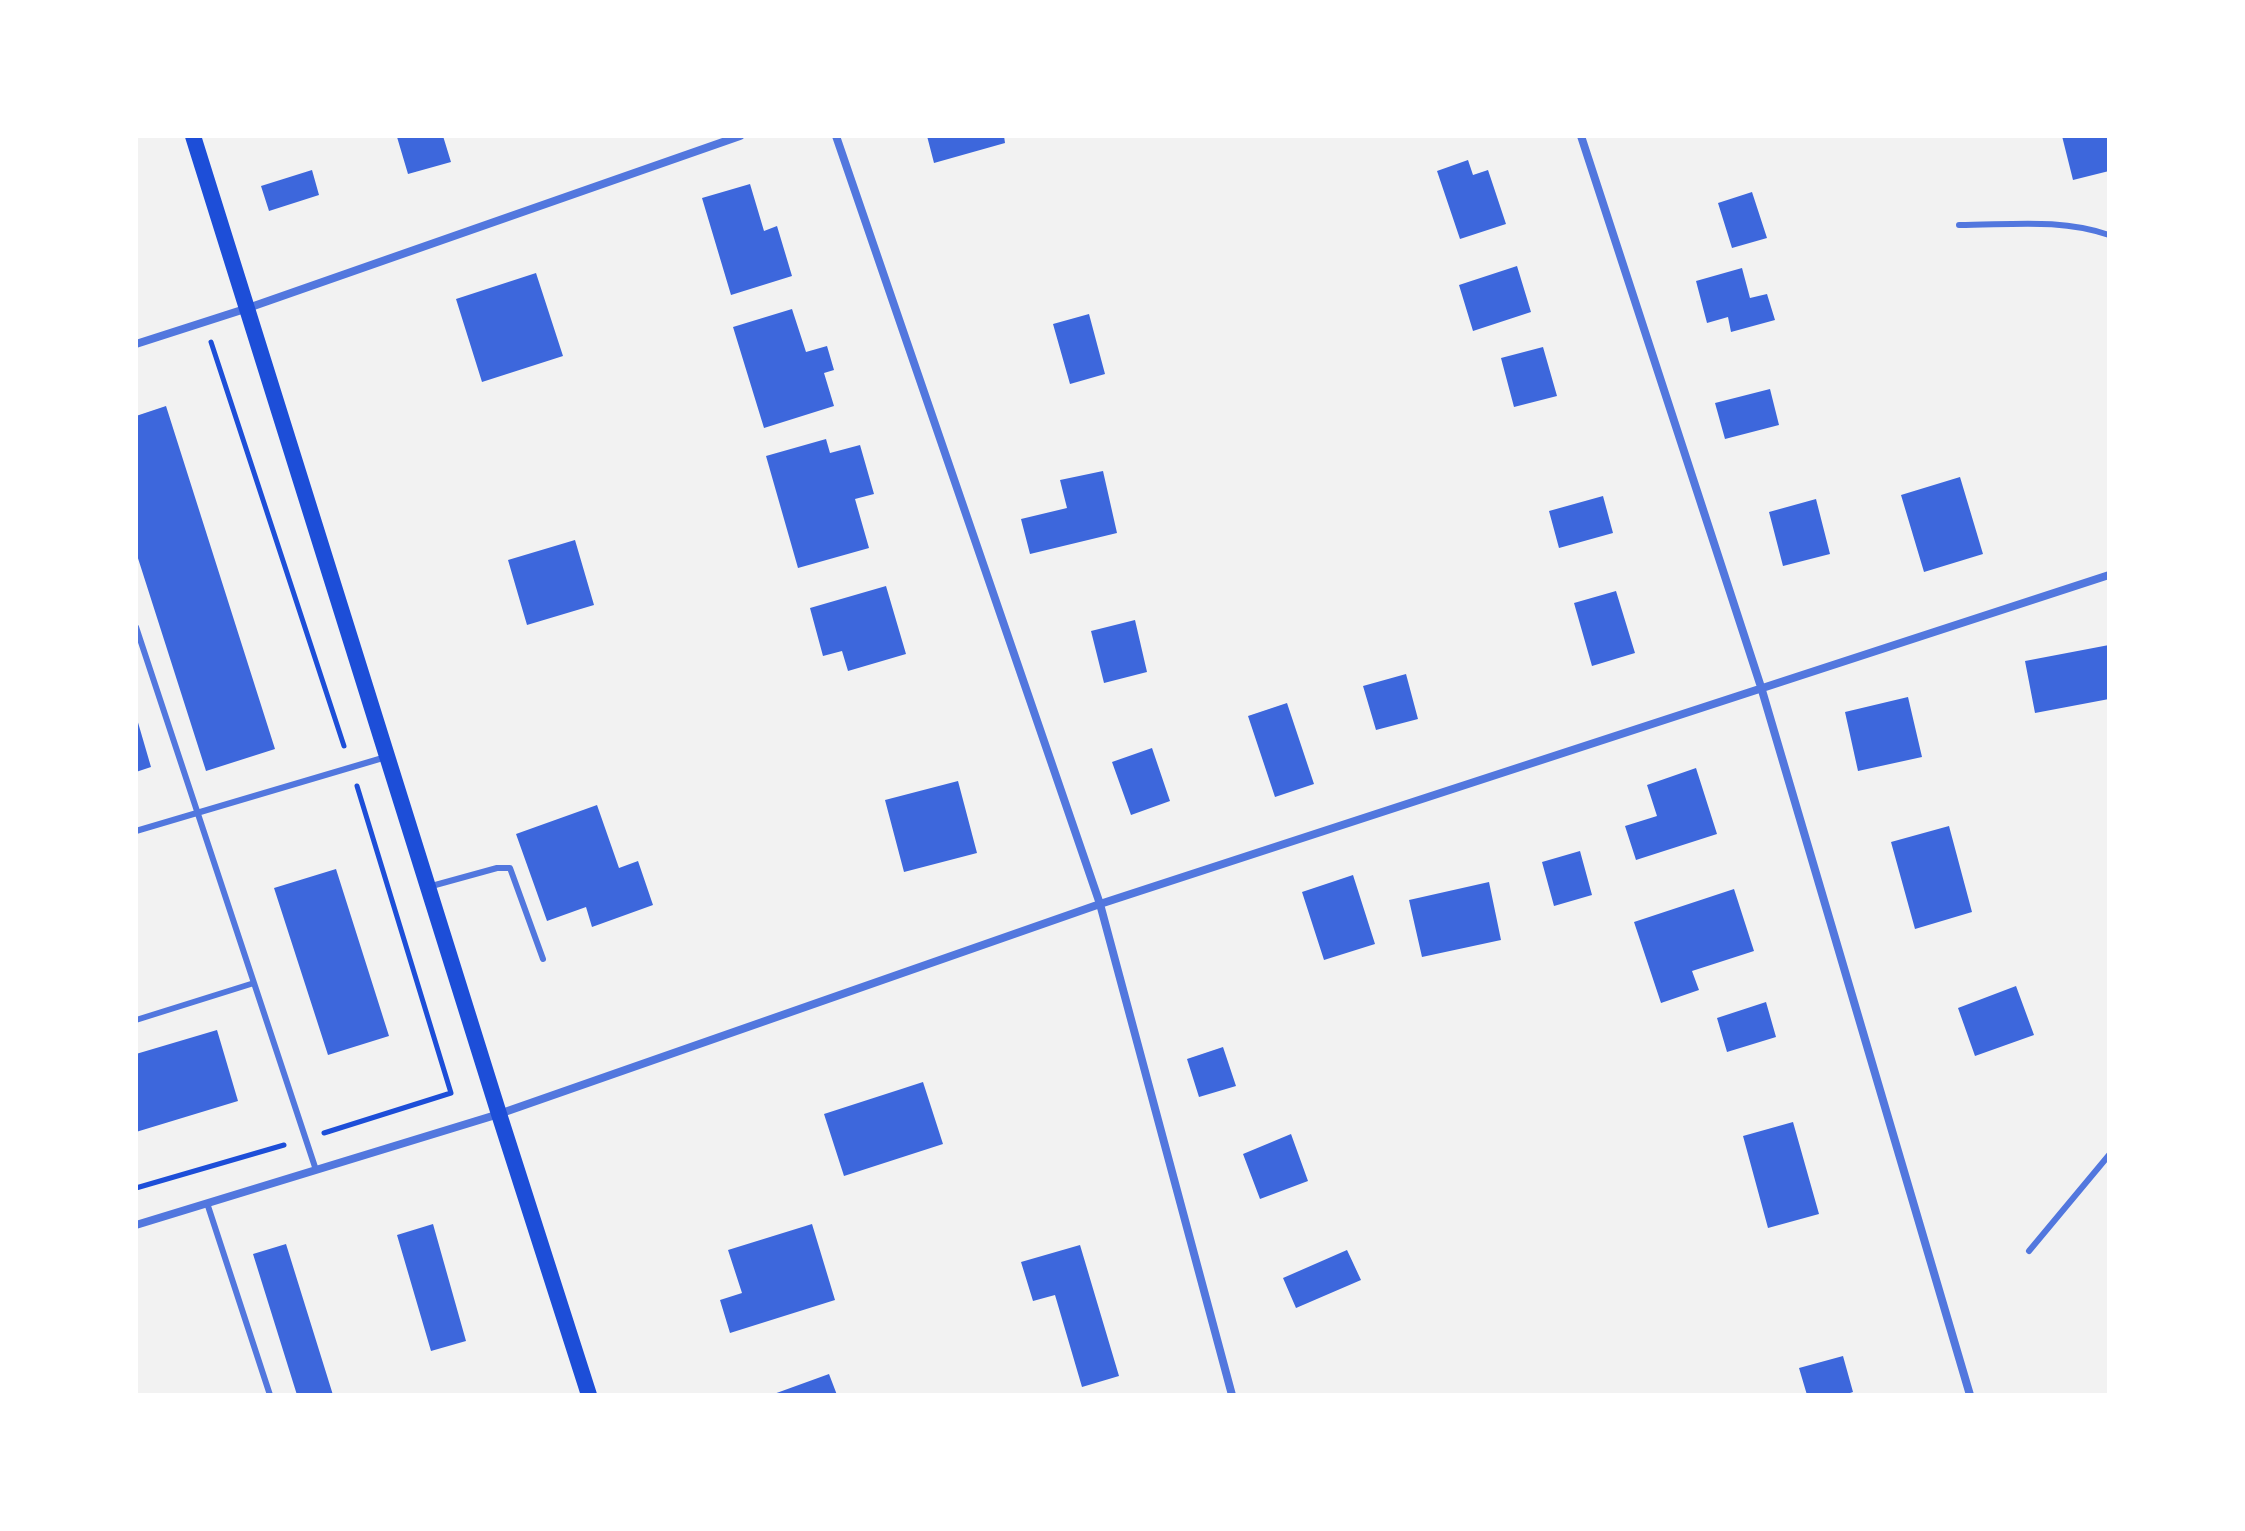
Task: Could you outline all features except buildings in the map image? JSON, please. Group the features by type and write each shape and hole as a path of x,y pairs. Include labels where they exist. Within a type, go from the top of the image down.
{"main road":[{"path":"193,136 589,1395"}],"street":[{"path":"136,344 248,308 740,136"},
{"path":"836,136 1100,904 1232,1395"},
{"path":"1581,136 1761,687 1970,1395"},
{"path":"136,1225 499,1114 1100,904 2109,575"}],"lane":[{"path":"1959,225 2050,223 2084,226 2109,235"},
{"path":"136,627 316,1170"},
{"path":"136,831 388,756"},
{"path":"428,887 497,868 510,868 543,959"},
{"path":"136,1020 254,983"},
{"path":"2029,1251 2109,1155"},
{"path":"207,1203 270,1395"}],"path":[{"path":"136,1188 451,1093 351,767 205,322"}]}
